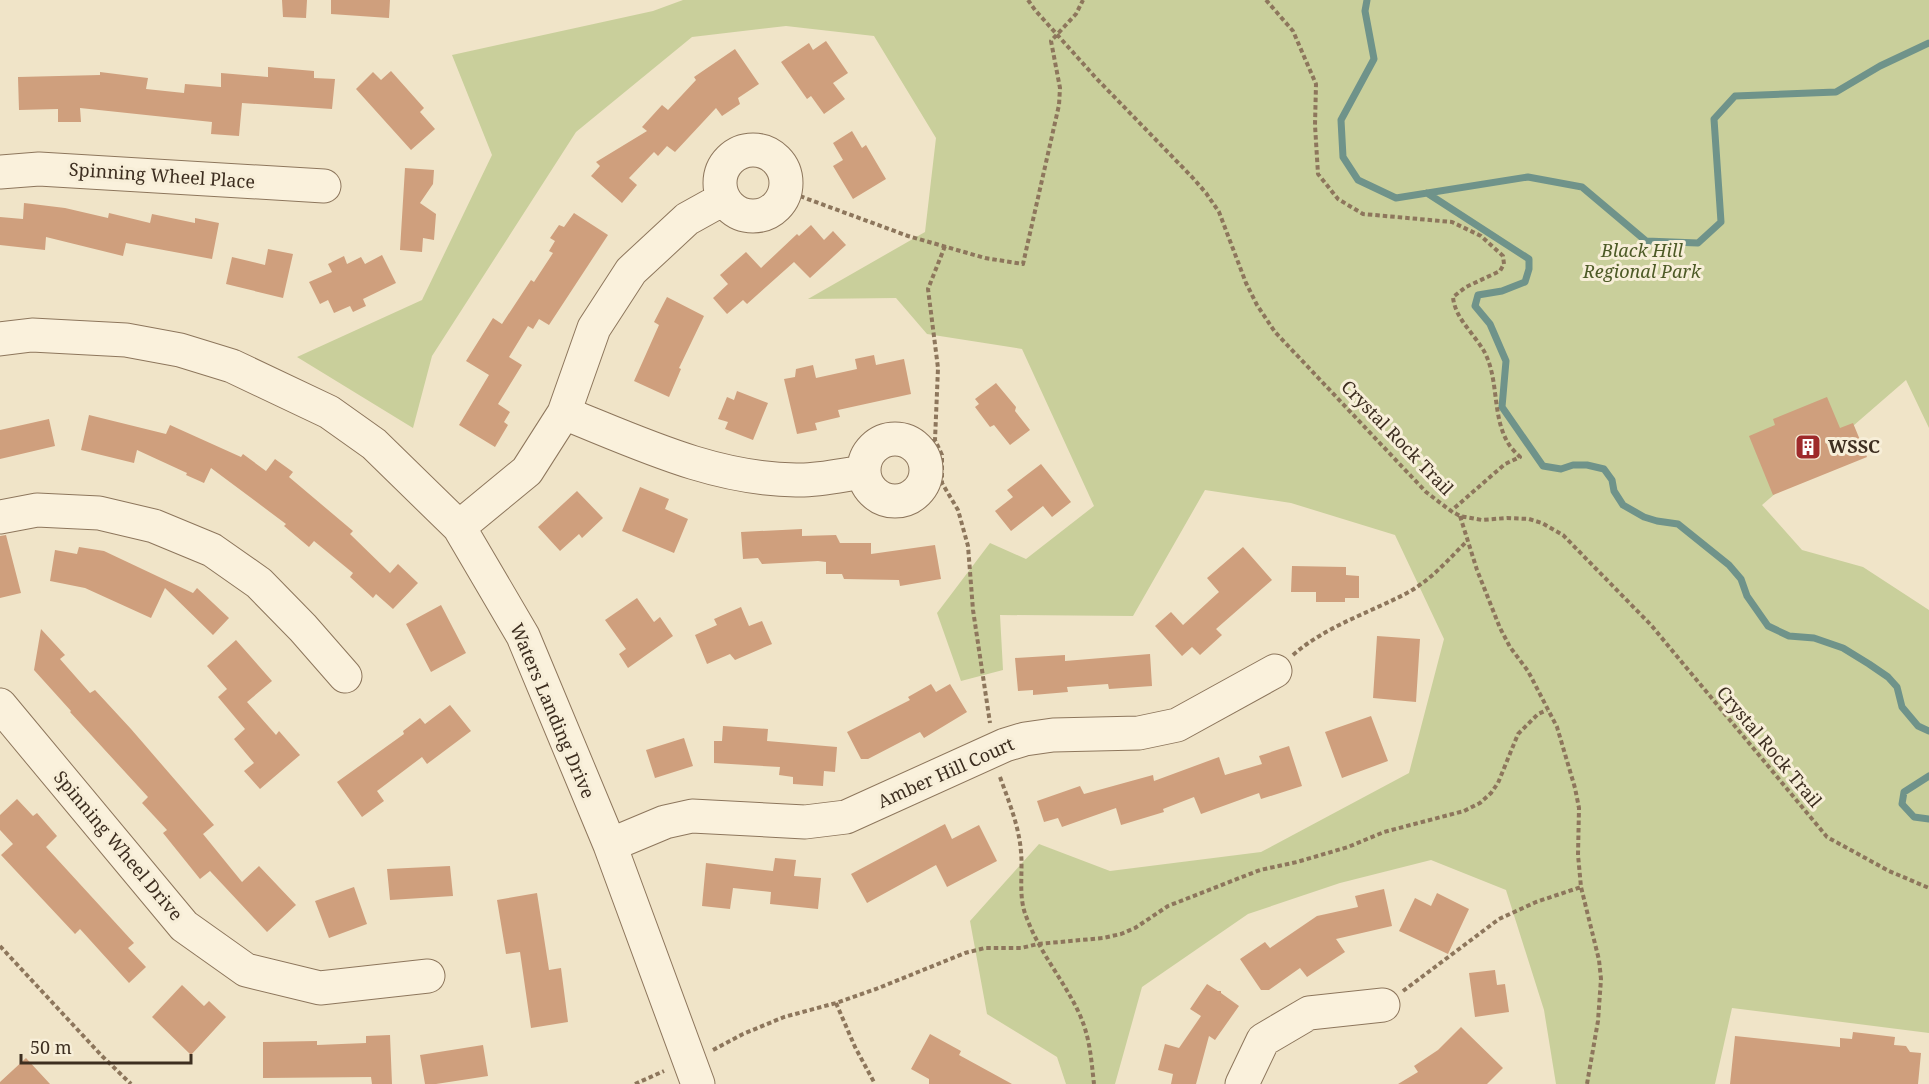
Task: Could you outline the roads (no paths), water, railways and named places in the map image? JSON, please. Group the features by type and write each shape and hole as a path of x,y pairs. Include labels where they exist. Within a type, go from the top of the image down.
{"street":[{"path":"748,150 768,153 783,169 786,191 773,210 763,215 740,214 730,208 723,199 719,178 729,159 738,153 748,150"},
{"name":"Spinning Wheel Place","path":"0,172 39,169 92,171 324,186"},
{"path":"459,527 527,471 564,413 594,328 631,271 687,219 723,199"},
{"name":"Waters Landing Drive","path":"0,339 32,335 126,340 180,350 232,366 329,412 374,444 459,527 523,636 610,845 693,1073"},
{"path":"564,413 687,462 741,476 797,481 864,472"},
{"path":"901,440 926,444 925,464 933,481 912,497 902,501 891,501 881,498 872,491 866,483 864,472 864,463 868,454 882,441 901,440"},
{"path":"0,517 37,510 99,513 154,526 212,550 259,583 345,676"},
{"name":"Amber Hill Court","path":"610,845 665,822 692,816 805,822 846,817 1005,745 1025,739 1053,735 1139,733 1177,725 1275,671"},
{"name":"Spinning Wheel Drive","path":"0,705 184,926 246,970 320,988 428,976"},
{"path":"1242,1084 1263,1040 1309,1013 1383,1005"}],"waterway":[{"path":"1367,0 1365,11 1374,59 1341,120 1343,157 1358,180 1396,198 1528,177 1582,187 1646,241 1698,243 1721,222 1714,119 1735,96 1836,92 1880,66 1929,43"},
{"path":"1427,193 1529,259 1525,282 1502,291 1478,295 1475,306 1490,324 1506,361 1502,407 1543,466 1561,469 1573,465 1587,465 1604,469 1612,480 1614,491 1623,505 1644,517 1678,524 1729,565 1741,579 1747,596 1768,626 1789,636 1814,638 1843,648 1869,664 1888,677 1897,687 1902,707 1918,726 1929,731"},
{"path":"1929,776 1904,792 1902,804 1914,817 1929,819"}],"place":[{"name":"WSSC","path":"1808,447"}],"park label":[{"name":"Black Hill Regional Park","path":"1642,261"}]}
